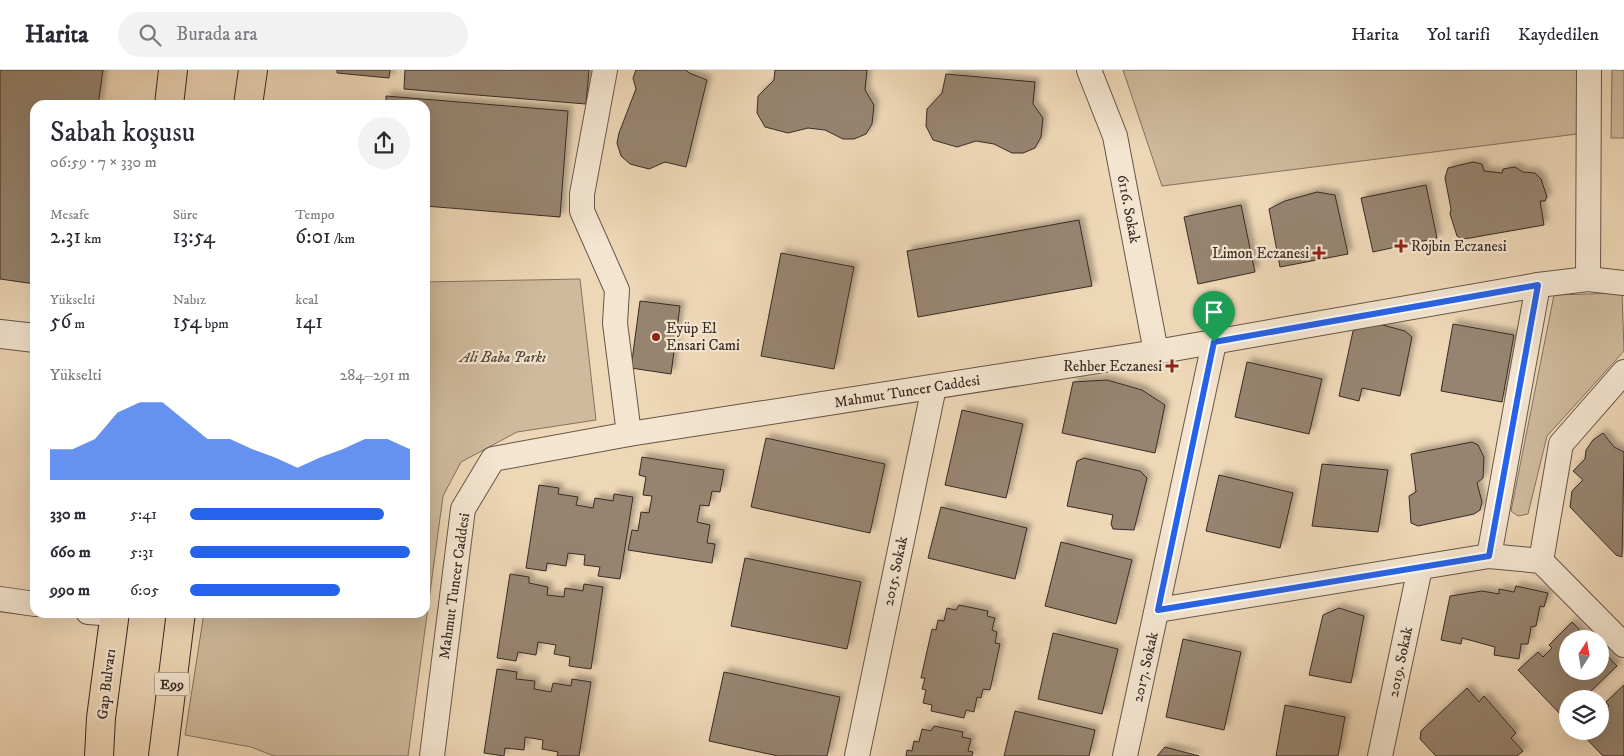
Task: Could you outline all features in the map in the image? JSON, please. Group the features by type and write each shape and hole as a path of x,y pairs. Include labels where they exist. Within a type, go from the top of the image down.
{"highway":[{"path":"170,100 173,70"},
{"path":"249,100 253,70"},
{"name":"Gap Bulvarı","path":"99,756 101,718 114,618"},
{"name":"E99","path":"163,756 180,618"}],"street":[{"path":"605,70 582,194 582,210 617,290 616,323 630,434"},
{"name":"6116. Sokak","path":"1089,70 1115,136 1156,352"},
{"path":"1588,279 1589,70"},
{"name":"Mahmut Tuncer Caddesi","path":"432,756 464,509 493,459 630,434 1156,352 1538,285 1588,279 1624,283"},
{"path":"1489,556 1538,285"},
{"path":"0,334 30,337"},
{"name":"2017. Sokak","path":"1125,756 1158,610 1214,342"},
{"path":"1541,561 1561,444 1624,372"},
{"name":"2015. Sokak","path":"857,756 934,387"},
{"path":"1158,610 1489,556 1541,561 1624,644"},
{"name":"2019. Sokak","path":"1380,756 1420,568"},
{"path":"0,599 30,603"}],"green space":[{"path":"1123,70 1577,70 1577,134 1162,186"},
{"path":"1612,70 1624,70 1624,138 1611,138"},
{"name":"Ali Baba Parkı","path":"580,279 596,420 517,432 461,462 443,496 430,593 430,282"},
{"path":"1622,293 1624,351 1547,436 1528,514 1518,516 1511,511 1554,295"},
{"name":"Ali Baba Parkı","path":"203,618 427,618 408,756 274,756 251,747 185,735"}],"building":[{"path":"0,70 103,70 99,100 30,100 30,283 0,279"},
{"path":"337,70 390,70 389,78 337,73"},
{"path":"405,70 589,70 586,104 404,89"},
{"path":"636,70 686,70 707,80 686,167 665,162 649,169 630,164 621,156 617,143 636,89 633,78"},
{"path":"775,70 867,70 865,90 874,105 872,124 866,134 854,139 843,139 825,130 808,128 788,133 765,127 757,113 758,96 774,80"},
{"path":"946,74 1035,82 1033,104 1043,118 1041,137 1035,148 1023,153 1012,153 994,144 976,141 957,147 933,140 926,126 927,109 942,93"},
{"path":"386,96 568,111 560,217 430,206 430,100 386,100"},
{"path":"1473,162 1482,164 1484,171 1502,173 1503,169 1515,167 1523,172 1535,173 1541,179 1547,197 1545,201 1540,201 1544,225 1470,238 1462,239 1457,236 1450,214 1451,209 1445,178 1448,168"},
{"path":"1426,185 1437,238 1373,252 1361,198"},
{"path":"1317,192 1335,195 1348,254 1280,267 1269,209 1285,201"},
{"path":"1241,205 1255,272 1198,284 1184,217"},
{"path":"1079,220 1092,286 918,317 907,251"},
{"path":"781,253 854,267 834,369 761,356"},
{"name":"Eyüp El Ensari Cami","path":"640,301 680,306 671,374 631,368"},
{"path":"1379,324 1405,331 1412,337 1400,396 1362,388 1359,401 1339,396 1353,331 1364,326"},
{"path":"1453,324 1514,335 1502,402 1441,391"},
{"path":"1247,362 1322,379 1309,434 1235,417"},
{"path":"1107,380 1142,390 1165,405 1155,453 1062,433 1073,382"},
{"path":"962,410 1023,424 1006,498 945,485"},
{"path":"1603,433 1614,447 1624,452 1622,557 1616,555 1570,507 1572,491 1583,480 1573,471 1585,459 1586,450 1593,440"},
{"path":"766,438 885,464 870,533 751,507"},
{"path":"1472,442 1478,445 1484,457 1483,478 1477,483 1482,502 1480,510 1474,514 1418,526 1411,523 1409,496 1416,492 1411,454"},
{"path":"642,457 724,470 720,492 712,491 709,506 700,505 697,522 710,525 707,543 715,544 712,563 628,550 632,530 638,531 641,512 649,513 652,496 643,495 646,477 639,475"},
{"path":"1084,458 1140,471 1147,478 1134,530 1113,529 1111,524 1113,515 1067,506 1077,461"},
{"path":"1322,464 1388,470 1378,532 1312,526"},
{"path":"1219,475 1293,493 1280,548 1206,531"},
{"path":"539,485 559,488 558,494 578,497 576,505 593,508 595,498 613,501 614,494 633,497 620,579 598,576 600,567 584,565 585,555 568,553 566,566 547,563 546,571 526,568"},
{"path":"941,507 1027,528 1015,579 928,558"},
{"path":"1061,542 1132,560 1116,624 1045,606"},
{"path":"745,558 861,582 847,649 731,626"},
{"path":"510,574 529,577 529,583 548,587 547,595 564,597 565,588 583,591 584,584 603,587 591,669 569,666 570,657 554,654 556,645 538,642 536,655 518,652 516,661 497,658"},
{"path":"1516,586 1548,593 1544,607 1540,606 1536,626 1531,627 1528,644 1521,644 1519,659 1494,655 1495,647 1462,638 1461,644 1441,640 1450,596 1482,591 1499,594 1499,589 1514,592"},
{"path":"959,605 988,611 987,616 995,618 992,630 997,632 995,643 1000,644 990,690 983,689 981,698 977,697 974,712 966,710 964,718 931,711 932,705 923,703 926,690 922,689 925,678 921,678 932,629 936,630 938,620 944,621 947,608 956,610"},
{"path":"1339,608 1364,616 1351,683 1309,675 1323,615"},
{"path":"1572,622 1580,630 1564,630"},
{"path":"1053,633 1118,649 1102,714 1038,699"},
{"path":"1559,635 1559,680 1603,680 1592,690 1559,690 1559,713 1518,670 1538,652 1543,657 1552,648 1549,645"},
{"path":"1183,639 1241,652 1224,730 1166,717"},
{"path":"1609,658 1617,666 1609,674"},
{"path":"497,669 517,672 516,679 535,681 534,689 551,692 553,683 571,686 572,679 591,682 579,756 557,756 558,752 542,749 543,740 525,737 524,750 505,748 504,756 484,753"},
{"path":"724,672 840,697 827,756 778,756 709,741"},
{"path":"1624,685 1624,756 1603,756 1588,740 1609,740 1609,699"},
{"path":"1467,688 1479,702 1484,696 1516,733 1511,738 1523,751 1517,756 1436,756 1420,739 1421,731"},
{"path":"1285,705 1345,717 1338,756 1276,756"},
{"path":"1015,711 1095,730 1089,756 1004,756"},
{"path":"934,726 963,732 962,737 971,739 968,751 973,752 972,756 906,756 907,750 912,751 914,741 919,742 922,729 931,731"},
{"path":"1165,747 1199,756 1157,756"}],"place":[{"name":"Rojbin Eczanesi","path":"1401,246"},
{"name":"Limon Eczanesi","path":"1319,253"},
{"name":"Eyüp El Ensari Cami","path":"656,337"},
{"name":"Rehber Eczanesi","path":"1172,366"}],"route":[{"path":"1538,285 1489,556 1158,610 1214,342 1538,285"}]}
